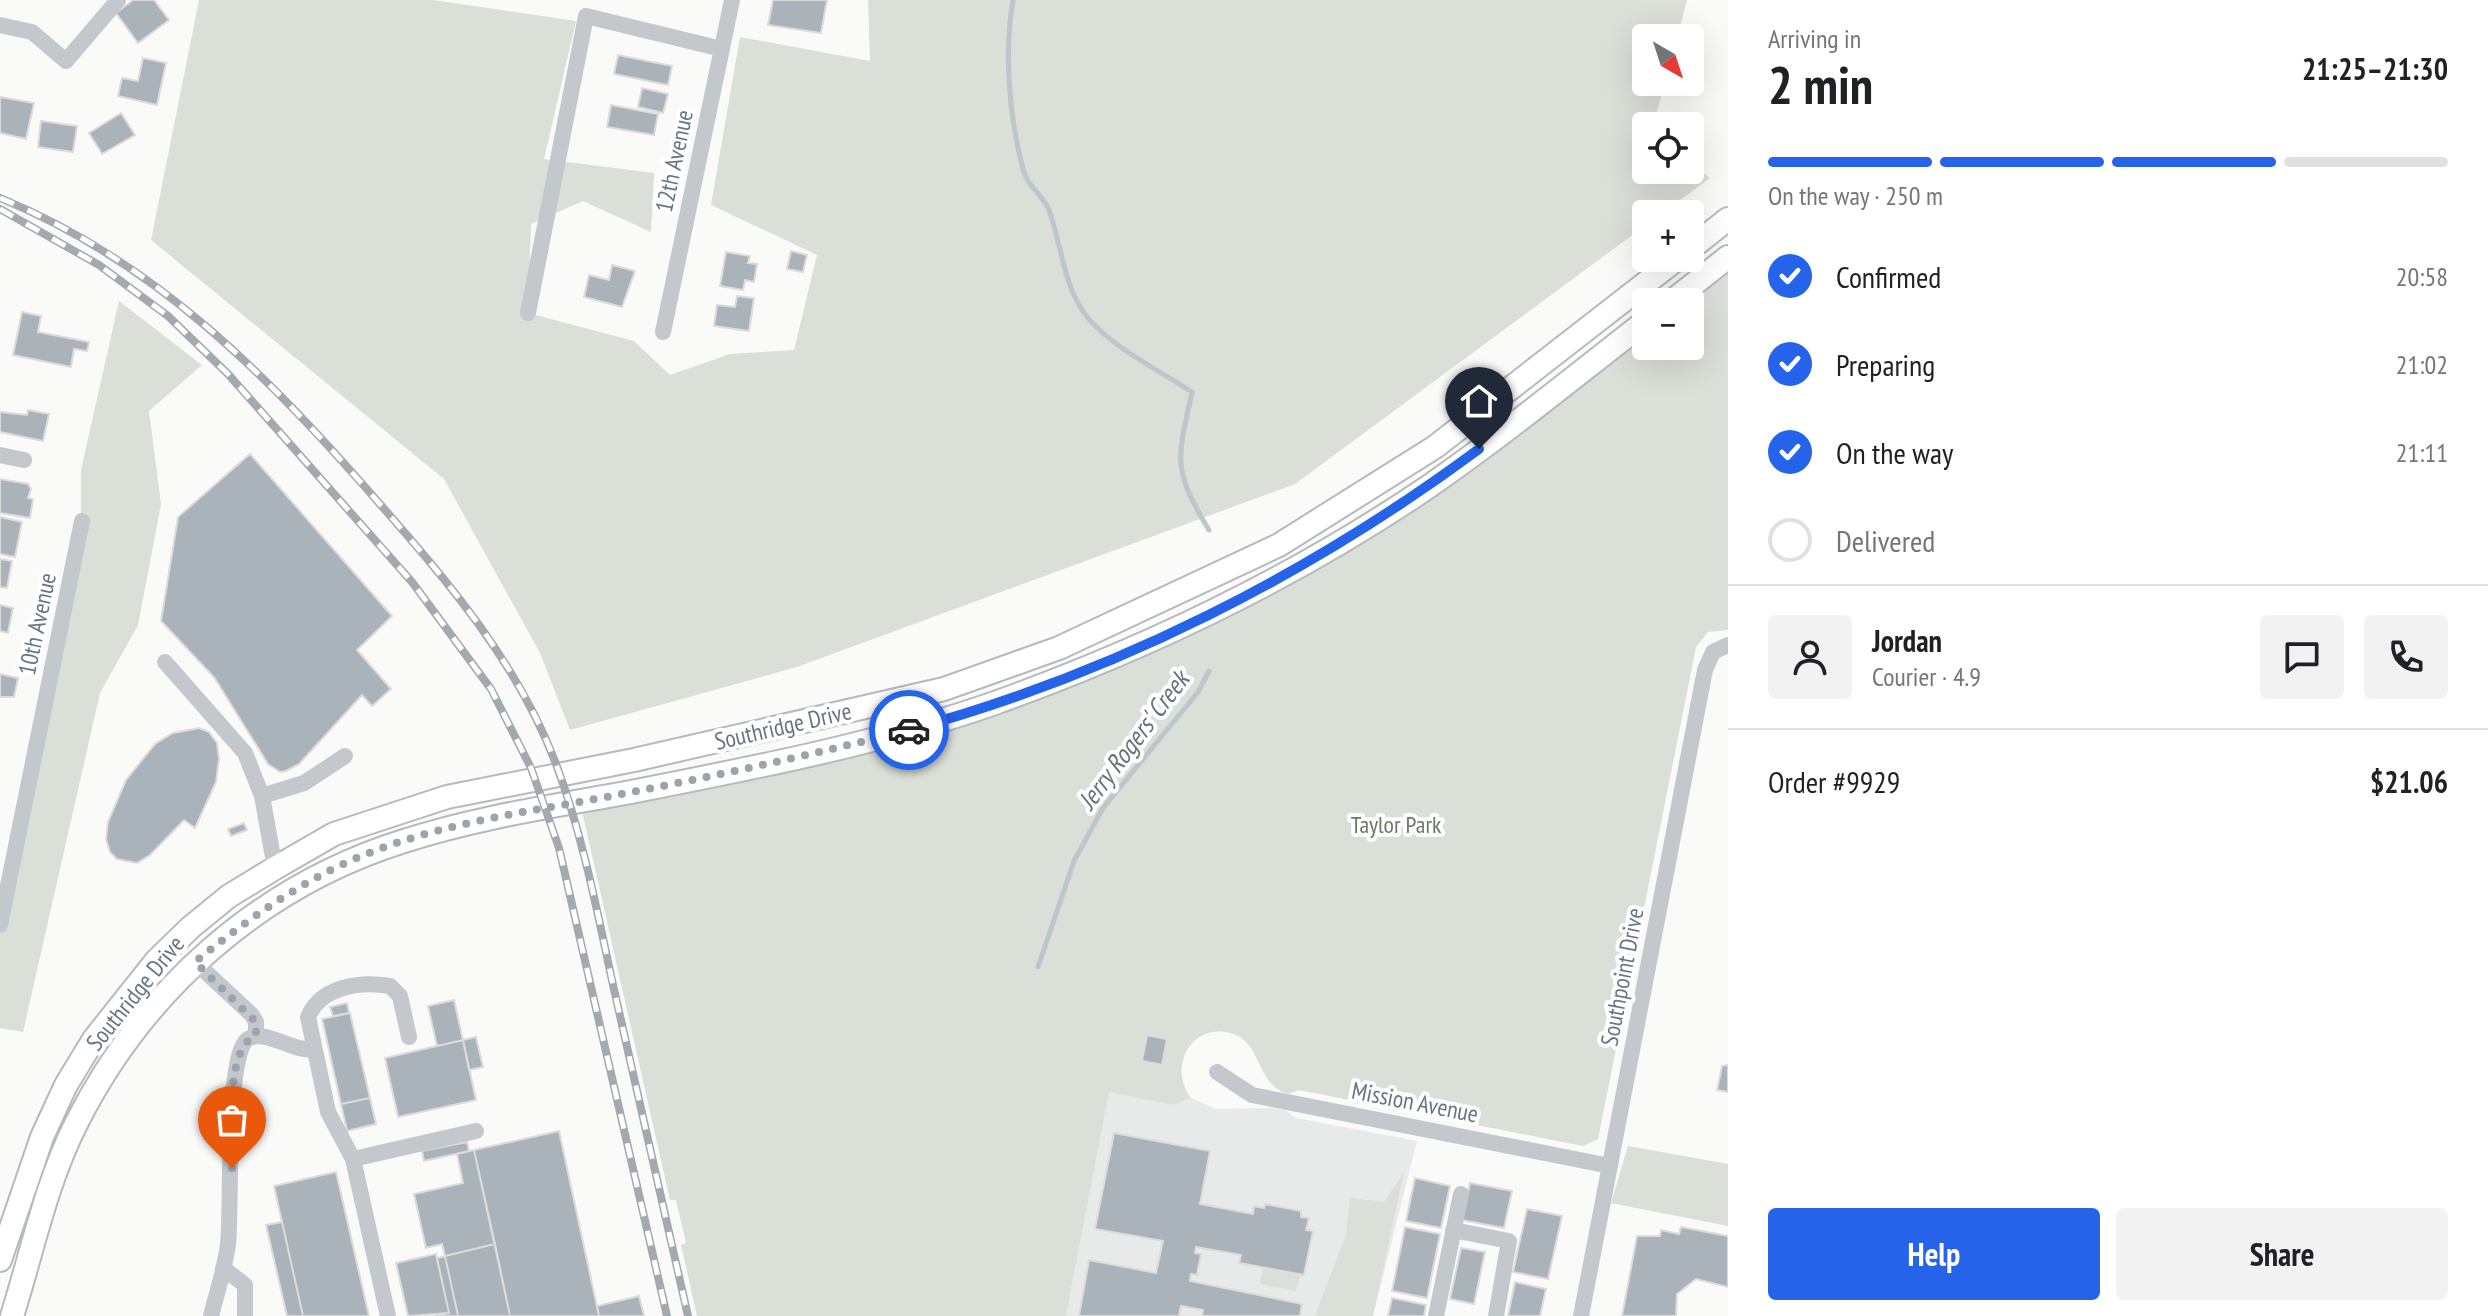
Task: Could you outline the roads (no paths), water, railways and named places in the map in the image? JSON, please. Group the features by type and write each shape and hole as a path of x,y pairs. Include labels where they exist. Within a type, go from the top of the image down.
{"main road":[{"path":"1704,238 1728,219"},
{"path":"1689,288 1728,257"},
{"name":"Southridge Drive","path":"0,1260 42,1137 66,1085 94,1039 156,961 191,927 229,896 275,868 334,834 447,797 634,760 944,689 1059,648 1279,545 1305,529 1435,447 1660,272"},
{"name":"Southridge Drive","path":"12,1316 58,1168 75,1125 133,1032 195,962 259,909 343,864 402,841 472,822 848,746 952,717 1090,667 1222,609 1331,548 1429,486 1632,332"},
{"path":"259,909 275,868"}],"street":[{"path":"0,25 32,32 66,61 118,0"},
{"name":"12th Avenue","path":"663,332 732,0"},
{"path":"528,313 586,16 722,49"},
{"path":"0,455 24,460"},
{"name":"10th Avenue","path":"0,925 82,521"},
{"name":"Southpoint Drive","path":"1581,1316 1705,670 1722,647"},
{"path":"165,662 245,753 262,796 275,868"},
{"path":"262,796 304,783 345,756"},
{"path":"195,962 252,1015 256,1022 256,1036"},
{"path":"388,1316 353,1159 328,1112 308,1022 313,1008 334,991 364,984 396,989 409,1037"},
{"path":"211,1316 223,1268 232,1194 234,1075 240,1049 247,1040 256,1036 302,1050 313,1049"},
{"name":"Mission Avenue","path":"1217,1072 1252,1095 1610,1166"},
{"path":"353,1159 476,1131"},
{"path":"1436,1316 1461,1194"},
{"path":"1453,1230 1509,1241 1496,1316"},
{"path":"223,1268 245,1285 245,1316"}],"waterway":[{"name":"Jerry Rogers' Creek","path":"1013,0 1009,85 1014,128 1025,175 1049,210 1068,280 1088,318 1123,349 1192,392 1183,434 1181,464 1189,492 1209,530"},
{"name":"Jerry Rogers' Creek","path":"1038,967 1074,861 1103,808 1198,692 1209,671"}],"railway":[{"path":"0,198 110,255 208,328 252,368 338,456 405,533 456,594 502,658 540,727 556,764 582,846 688,1316"},
{"path":"0,209 99,265 168,316 228,374 412,582 491,689 531,768 559,848 667,1316"}],"park label":[{"name":"Taylor Park","path":"1396,824"}]}
